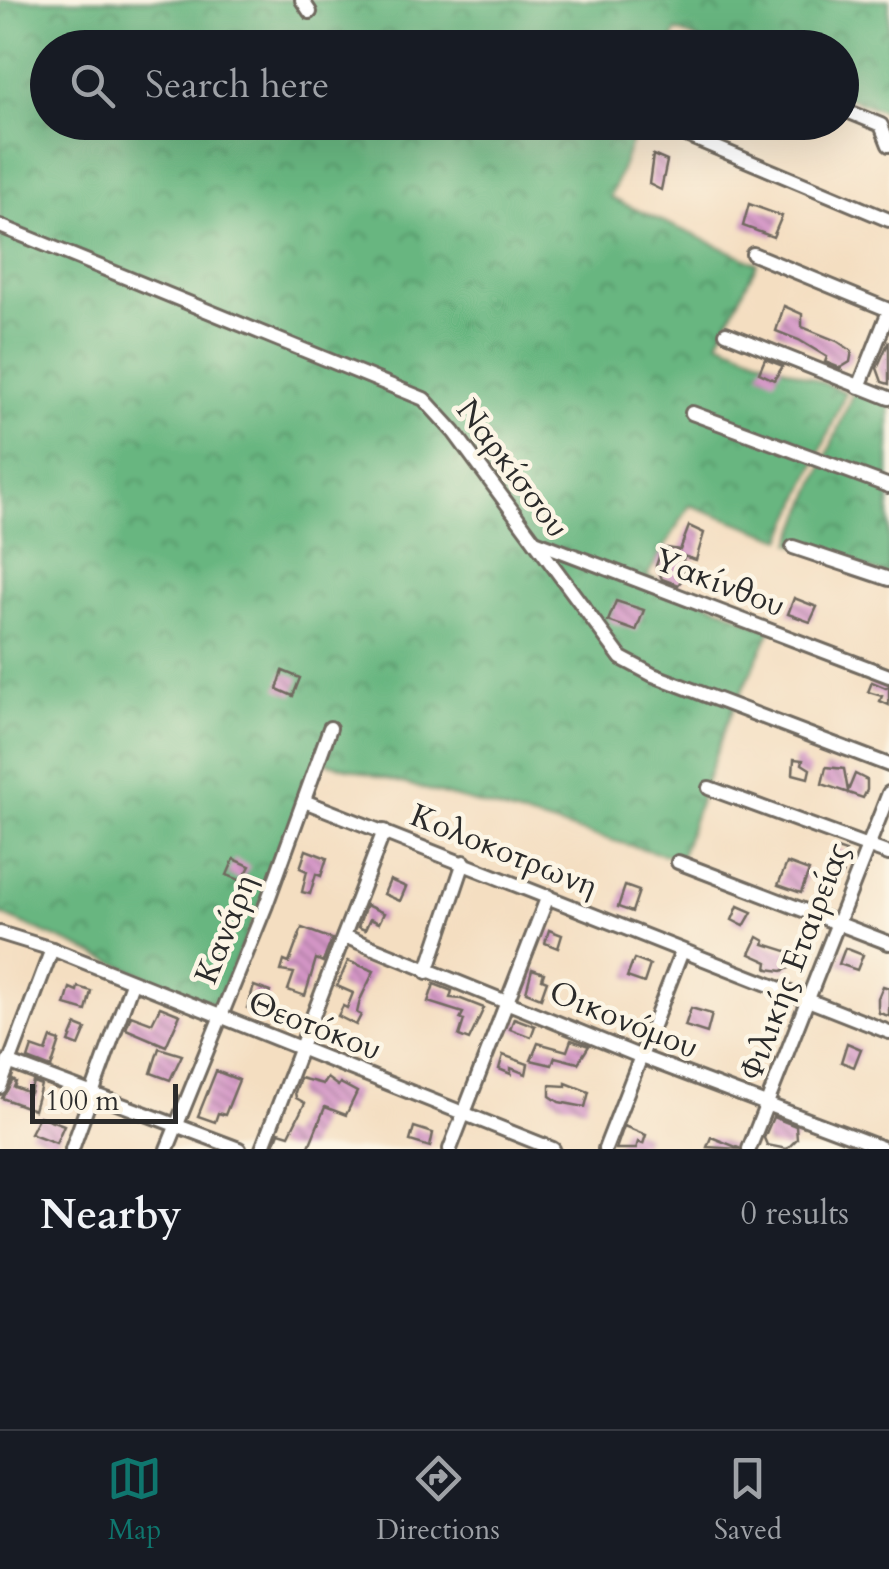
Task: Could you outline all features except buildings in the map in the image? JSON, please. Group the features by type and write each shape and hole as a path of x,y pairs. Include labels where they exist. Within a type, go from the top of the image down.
{"street":[{"path":"859,116 881,125 889,145"},
{"path":"698,140 889,220"},
{"name":"Ναρκίσσου","path":"0,226 424,399 454,432 611,647 636,668 889,765"},
{"path":"753,254 889,310 859,387"},
{"path":"726,333 889,398"},
{"path":"692,413 889,486"},
{"name":"Υακίνθου","path":"532,540 889,676"},
{"path":"793,547 889,579"},
{"name":"Κανάρη","path":"167,1149 266,905 330,728"},
{"path":"708,788 889,854"},
{"name":"Φιλικής Εταιρείας","path":"749,1149 889,793"},
{"name":"Κολοκοτρωνη","path":"304,801 889,1032"},
{"path":"262,1149 384,831"},
{"path":"428,972 464,862"},
{"path":"678,862 889,943"},
{"path":"450,1149 548,896"},
{"name":"Θεοτόκου","path":"0,932 300,1046 554,1149"},
{"name":"Οικονόμου","path":"344,936 639,1056 886,1149"},
{"path":"0,1087 52,949"},
{"path":"605,1149 682,951"},
{"path":"72,1149 132,983"},
{"path":"8,1062 239,1149"}],"green space":[{"path":"0,0 889,0 889,114 859,102 859,30 30,30 30,140 632,140 610,198 757,263 718,341 846,392 783,539 690,505 647,576 771,630 725,727 680,859 322,761 216,1006 0,914"},
{"path":"854,390 889,404 889,576 791,543"}]}
